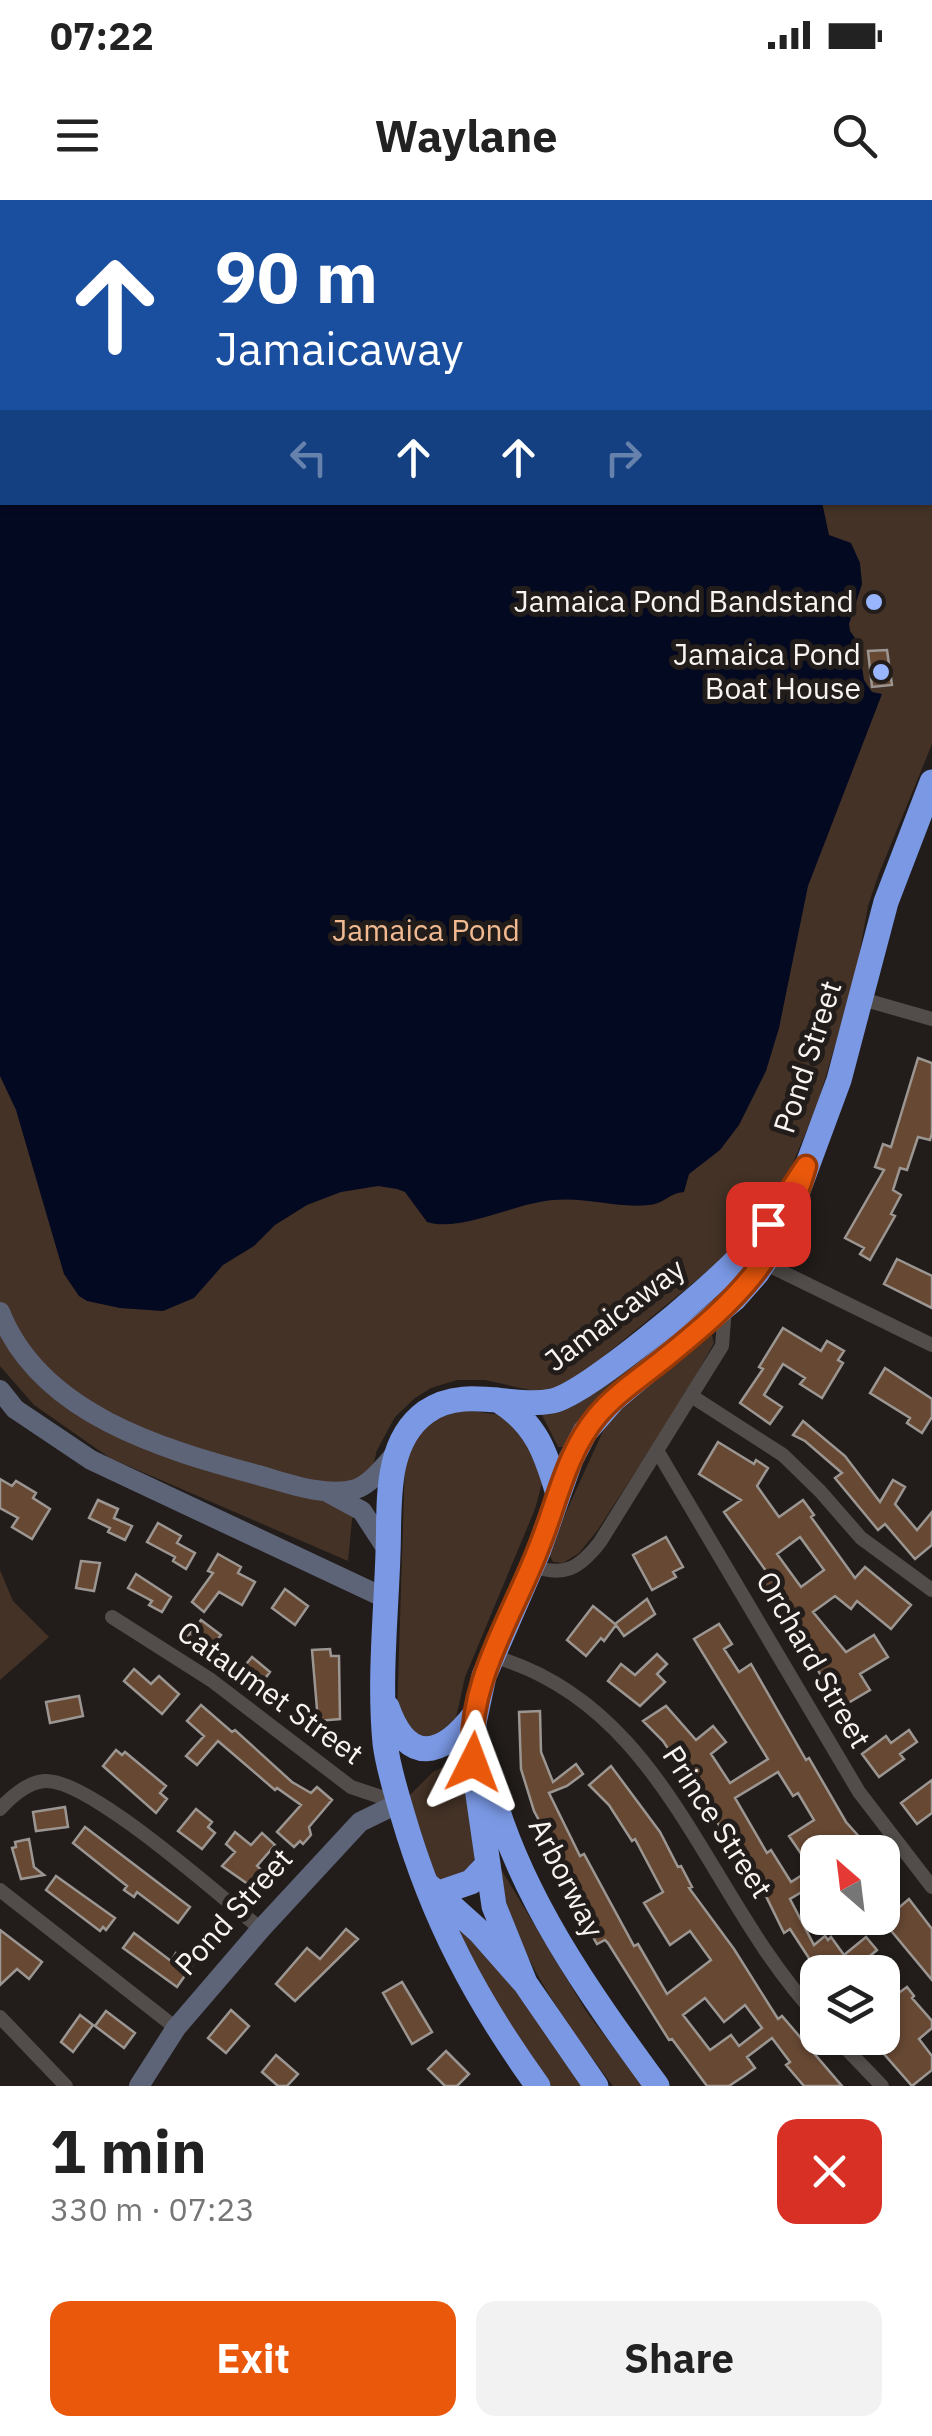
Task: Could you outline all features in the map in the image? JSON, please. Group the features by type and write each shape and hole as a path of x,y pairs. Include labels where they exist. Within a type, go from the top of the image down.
{"highway":[{"name":"Pond Street","path":"724,1308 764,1263 786,1226 839,1080 895,874 932,782"},
{"name":"Jamaicaway","path":"387,1599 391,1485 398,1452 410,1427 436,1406 460,1399 547,1402 589,1383 740,1258 806,1166"},
{"name":"Jamaicaway","path":"532,1566 579,1442 598,1415 724,1308"},
{"path":"498,1400 535,1431 558,1494"},
{"path":"384,1698 398,1732 416,1748 437,1748 451,1741 475,1714 492,1656 532,1566"},
{"name":"Arborway","path":"387,1599 386,1747 417,1862 463,1970 538,2086"},
{"name":"Arborway","path":"475,1714 472,1756 496,1912 525,1983"},
{"name":"Arborway","path":"475,1714 490,1784 513,1854 593,1996 657,2086"},
{"name":"Arborway","path":"417,1862 436,1894 474,1926 525,1983 596,2086"},
{"path":"436,1894 471,1882 488,1864"}],"main road":[{"path":"0,1312 31,1363 90,1411 199,1458 320,1490 362,1511 388,1551"},
{"path":"0,1390 15,1410 91,1460 387,1599"},
{"path":"320,1490 358,1488 398,1452"},
{"name":"Pond Street","path":"139,2086 176,2028 360,1822 400,1804"}],"street":[{"path":"862,999 932,1019"},
{"path":"764,1263 932,1345"},
{"path":"532,1566 558,1572 586,1557 606,1533 722,1346 724,1308"},
{"path":"693,1397 783,1455 861,1538 932,1590"},
{"name":"Orchard Street","path":"658,1452 860,1792 932,1887"},
{"name":"Cataumet Street","path":"112,1617 211,1680 351,1787 400,1804"},
{"name":"Prince Street","path":"492,1656 531,1669 556,1684 585,1703 628,1741 667,1792 760,1945 800,1995"},
{"path":"0,1808 26,1787 44,1781 65,1784 101,1803 261,1929"},
{"path":"0,1890 176,2028"},
{"path":"0,2018 66,2086"},
{"path":"852,2055 882,2086"}],"green space":[{"name":"Jamaica Pond","path":"0,505 932,505 932,744 868,906 855,978 817,1106 776,1203 721,1260 592,1366 557,1388 534,1391 485,1380 457,1380 415,1398 395,1417 373,1466 361,1480 348,1561 110,1458 34,1405 0,1366"},
{"path":"739,1274 741,1278 587,1411 563,1447 558,1447 541,1413 570,1408 584,1400"},
{"path":"712,1335 714,1343 682,1400 597,1531 579,1553 563,1563 553,1562 548,1552 608,1420"},
{"path":"465,1410 501,1415 525,1433 542,1483 535,1509 465,1677 456,1718 445,1734 419,1738 397,1715 405,1462 426,1426"},
{"path":"0,1570 13,1601 49,1637 0,1680"},
{"path":"458,1760 465,1761 475,1858 465,1874 444,1882 434,1875 408,1797 433,1772"},
{"path":"501,1869 586,2011 643,2086 613,2086 560,2012 514,1924"},
{"path":"454,1924 460,1925 508,1977 581,2086 550,2086 501,2014"}],"water":[{"name":"Jamaica Pond","path":"0,505 823,505 829,535 851,543 860,563 862,584 850,631 858,642 864,680 872,692 882,694 808,886 779,1028 766,1071 739,1125 720,1150 689,1174 684,1192 649,1205 555,1200 439,1224 427,1222 405,1192 397,1189 378,1186 341,1192 307,1205 275,1225 254,1246 223,1265 194,1298 163,1311 120,1308 87,1301 64,1274 16,1110 0,1076"}],"building":[{"name":"Jamaica Pond Boat House","path":"887,650 892,685 872,687 868,651"},
{"path":"918,1058 932,1063 932,1133 930,1140 918,1137 907,1170 900,1168 893,1190 901,1195 891,1214 895,1216 870,1260 860,1254 864,1248 845,1238 884,1170 875,1167 883,1144 891,1147"},
{"path":"897,1259 932,1276 932,1308 884,1284"},
{"path":"783,1328 821,1351 827,1341 844,1351 838,1360 843,1363 822,1398 800,1384 805,1378 783,1364 764,1395 782,1407 770,1424 740,1403 763,1369 759,1367"},
{"path":"885,1368 932,1399 932,1417 922,1433 907,1423 910,1418 870,1393"},
{"path":"803,1421 845,1456 880,1502 893,1480 905,1487 895,1504 917,1530 932,1512 932,1545 915,1559 885,1524 878,1530 835,1478 842,1473 793,1435"},
{"path":"718,1442 754,1464 756,1460 768,1468 757,1486 779,1517 803,1500 855,1578 865,1567 911,1605 891,1629 857,1601 851,1609 835,1596 813,1612 846,1652 874,1635 888,1657 860,1674 870,1690 838,1709 808,1651 761,1585 771,1578 724,1512 741,1500 699,1474","holes":["800,1537 824,1570 801,1587 777,1554"]},
{"path":"0,1479 12,1486 16,1481 36,1493 33,1498 50,1509 32,1539 12,1527 18,1518 0,1508"},
{"path":"98,1500 118,1509 114,1518 132,1526 125,1540 89,1518"},
{"path":"158,1523 181,1536 177,1543 195,1553 186,1569 173,1561 175,1557 147,1542"},
{"path":"666,1537 683,1567 673,1572 676,1577 652,1590 633,1555"},
{"path":"218,1554 241,1567 238,1573 255,1582 242,1605 219,1592 204,1612 192,1602 213,1573 208,1571"},
{"path":"81,1561 100,1563 94,1591 76,1588"},
{"path":"136,1574 171,1597 162,1612 149,1605 152,1601 128,1588"},
{"path":"285,1589 308,1606 295,1625 272,1608"},
{"path":"647,1599 655,1614 624,1636 616,1625 586,1656 567,1640 593,1606 615,1624"},
{"path":"201,1620 221,1635 208,1652 188,1636"},
{"path":"719,1624 732,1644 724,1649 739,1672 751,1664 806,1760 809,1758 858,1835 800,1835 800,1852 789,1836 814,1820 798,1793 793,1796 778,1772 735,1798 767,1853 771,1850 791,1882 800,1876 800,1893 790,1899 800,1918 800,1935 809,1935 814,1945 825,1936 828,1940 831,1937 844,1955 807,1955 790,1929 784,1933 759,1882 737,1855 678,1757 675,1759 643,1721 666,1706 696,1740 713,1726 726,1742 711,1754 730,1783 768,1759 694,1639"},
{"path":"330,1649 331,1656 339,1656 340,1719 318,1721 312,1650"},
{"path":"657,1654 667,1664 657,1674 665,1682 640,1706 608,1681 621,1664 635,1675"},
{"path":"252,1657 270,1672 257,1689 238,1674"},
{"path":"134,1669 151,1684 159,1676 179,1694 162,1714 124,1681"},
{"path":"79,1696 83,1716 50,1723 46,1702"},
{"path":"201,1705 292,1782 311,1793 317,1787 332,1800 309,1827 311,1835 303,1844 300,1841 294,1847 277,1832 301,1805 275,1790 218,1741 197,1765 186,1756 204,1736 187,1721"},
{"path":"540,1711 541,1752 553,1782 576,1764 583,1774 549,1793 580,1856 584,1854 634,1946 638,1944 667,1994 711,1960 690,1931 670,1945 644,1903 663,1892 635,1839 632,1841 609,1805 589,1785 611,1766 660,1832 692,1887 689,1888 778,2019 782,2016 800,2037 800,2055 815,2055 842,2086 804,2086 786,2065 790,2062 772,2038 747,2057 755,2068 729,2086 707,2086 669,2040 608,1943 605,1940 597,1944 542,1845 550,1841 534,1811 521,1769 519,1712","holes":["705,1998 724,2022 745,2005 762,2028 739,2046 731,2035 710,2050 683,2015"]},
{"path":"909,1730 917,1742 900,1754 904,1759 879,1777 862,1754 886,1736 891,1743"},
{"path":"116,1750 122,1755 125,1752 166,1786 160,1793 167,1799 156,1813 103,1766"},
{"path":"932,1780 932,1813 917,1824 901,1803"},
{"path":"65,1807 68,1827 36,1831 33,1812"},
{"path":"196,1809 212,1822 208,1827 215,1833 202,1849 178,1831"},
{"path":"85,1827 190,1907 178,1923 137,1892 134,1897 124,1890 127,1886 73,1843"},
{"path":"235,1832 251,1845 262,1833 275,1845 257,1866 267,1875 255,1889 222,1866 235,1852 226,1844"},
{"path":"29,1839 34,1867 44,1875 21,1879 12,1848 16,1847 15,1842"},
{"path":"56,1876 115,1918 106,1930 103,1927 100,1931 46,1890"},
{"path":"909,1899 932,1929 932,1980 895,1935 900,1935 900,1907"},
{"path":"346,1929 358,1939 295,2001 276,1984 307,1948 320,1959"},
{"path":"0,1930 42,1962 29,1979 17,1969 0,1985"},
{"path":"134,1933 171,1961 176,1953 193,1964 177,1987 123,1948"},
{"path":"866,1937 877,1950 871,1955 844,1955"},
{"path":"402,1982 432,2032 412,2044 383,1993"},
{"path":"907,1987 932,2021 932,2028 919,2039 932,2056 932,2070 912,2086 885,2055 900,2055 900,1992"},
{"path":"231,2010 249,2026 226,2053 208,2038"},
{"path":"106,2011 135,2033 124,2048 95,2026"},
{"path":"80,2015 93,2025 73,2052 61,2042"},
{"path":"446,2051 469,2074 457,2086 445,2086 428,2069"},
{"path":"276,2055 298,2074 287,2086 278,2086 262,2072"}],"place":[{"name":"Jamaica Pond Bandstand","path":"874,602"},
{"name":"Jamaica Pond Boat House","path":"881,672"}],"route":[{"path":"473,1762 473,1727 482,1681 538,1552 579,1442 612,1400 712,1320 750,1281 782,1234 806,1166 768,1224"}]}
